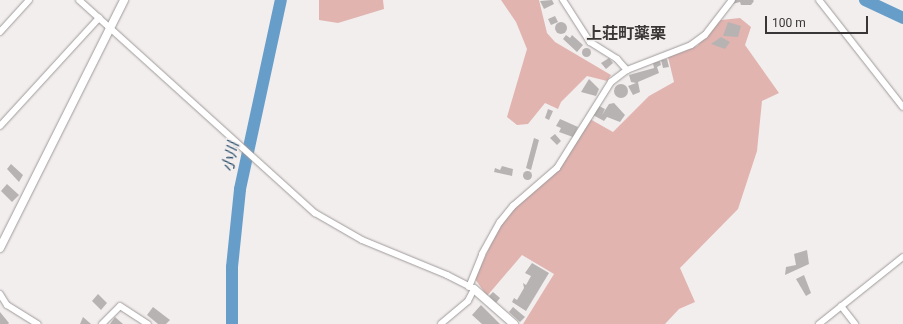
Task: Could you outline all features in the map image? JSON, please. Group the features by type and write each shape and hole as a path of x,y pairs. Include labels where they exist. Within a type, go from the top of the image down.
{"street":[{"path":"0,32 29,0"},
{"path":"79,0 241,144 315,213 362,240 472,288 514,324"},
{"path":"0,247 124,0"},
{"path":"563,0 590,42 617,59 627,70"},
{"path":"441,324 468,301 482,254 500,222 513,206 557,168 611,82 627,70 691,45 705,35 732,0"},
{"path":"819,0 903,107"},
{"path":"0,126 99,18"},
{"path":"819,324 903,257"},
{"path":"0,294 6,305 37,324"},
{"path":"102,324 120,306 143,323"},
{"path":"841,306 855,324"}],"shaded area":[{"path":"319,0 383,0 384,9 338,23 319,20"},
{"path":"501,0 539,0 547,33 555,42 611,75 607,81 587,76 561,102 558,109 545,103 528,124 517,125 507,117 527,49 516,22"},
{"path":"740,18 751,27 745,45 779,93 762,101 757,151 738,209 680,268 695,302 679,309 665,324 523,324 554,274 522,255 487,296 475,279 497,231 511,212 564,162 590,119 613,132 649,96 674,82 668,57 697,46 721,20"}],"building":[{"path":"552,0 554,4 544,9 540,1"},
{"path":"735,0 754,1 751,5 741,5 740,2 732,4"},
{"path":"555,16 558,22 551,25 548,19"},
{"path":"559,22 563,22 567,28 563,34 559,34 555,30 555,26"},
{"path":"728,22 741,26 738,37 723,36"},
{"path":"566,35 570,38 572,35 583,45 577,52 563,39"},
{"path":"721,37 730,42 725,49 711,44"},
{"path":"586,47 591,52 586,57 581,52"},
{"path":"609,58 613,63 606,69 601,63"},
{"path":"667,59 669,67 663,68 661,60"},
{"path":"660,61 661,65 657,67 659,73 638,82 640,92 633,95 628,86 636,83 631,82 629,75 654,68 653,63"},
{"path":"589,79 599,89 596,96 581,92"},
{"path":"621,84 626,86 628,91 626,96 621,98 616,96 614,91 616,86"},
{"path":"614,103 625,115 620,122 607,117 604,121 593,115 599,106 605,109 602,115 609,104"},
{"path":"548,109 553,111 549,120 545,118"},
{"path":"560,119 578,127 573,137 559,132 561,128 556,126"},
{"path":"555,134 561,141 557,145 550,138"},
{"path":"534,138 539,140 531,170 526,168"},
{"path":"11,164 23,175 19,182 7,169"},
{"path":"502,166 513,169 512,176 494,172 495,168 500,170"},
{"path":"525,171 529,171 531,175 529,179 525,179 523,177 523,173"},
{"path":"7,184 19,195 12,202 1,191"},
{"path":"807,250 809,264 785,275 786,267 796,265 794,254"},
{"path":"532,263 549,273 526,311 512,302 514,298 517,300 524,288 523,283 526,285 531,276 525,273"},
{"path":"804,275 811,293 806,296 796,279"},
{"path":"493,292 500,298 496,303 489,296"},
{"path":"98,294 107,303 101,310 92,301"},
{"path":"481,305 500,324 482,324 472,315"},
{"path":"153,307 170,320 166,324 158,324 147,315"},
{"path":"513,307 525,317 520,322 509,312"},
{"path":"0,312 9,323 8,324 0,324"},
{"path":"83,317 91,324 80,324"},
{"path":"115,317 123,324 110,324"}],"waterway":[{"name":"小川","path":"232,324 232,267 240,189 281,0"},
{"name":"小川","path":"865,0 903,18"}],"district":[{"name":"上荘町薬栗","path":"626,34"}]}
